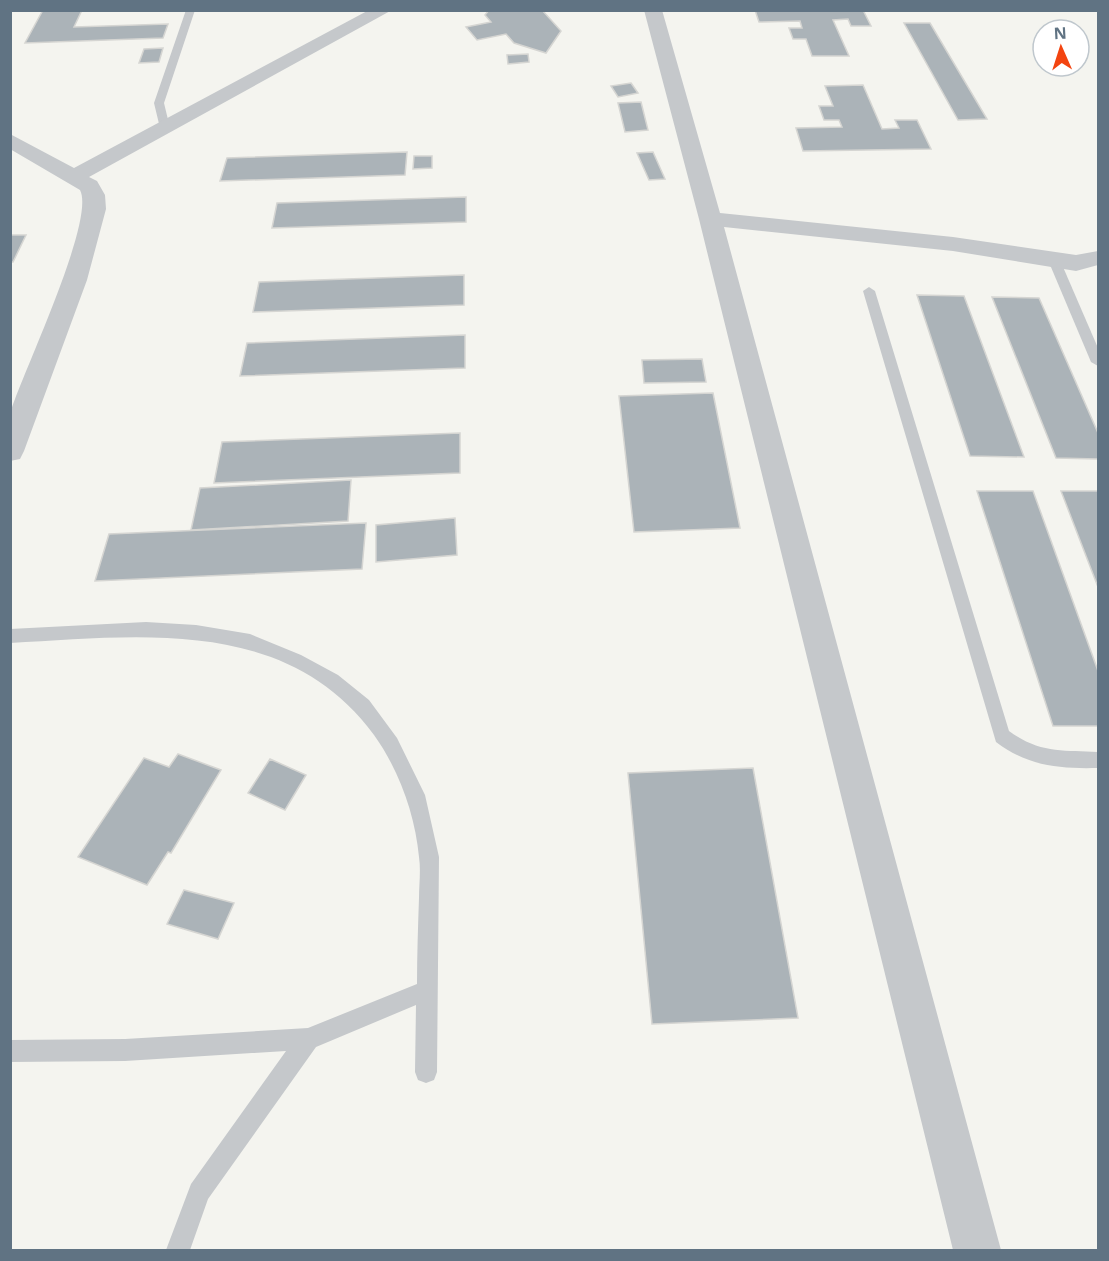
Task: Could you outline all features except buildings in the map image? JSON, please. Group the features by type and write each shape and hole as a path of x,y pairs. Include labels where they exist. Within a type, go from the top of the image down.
{"street":[{"path":"75,176 383,10"},
{"path":"653,10 710,219 977,1251"},
{"path":"10,140 75,176 89,186 94,195 94,209 75,280 10,451"},
{"path":"710,219 953,244 1076,263 1098,258"}],"lane":[{"path":"165,128 159,103 191,10"},
{"path":"1054,260 1098,362"},
{"path":"869,291 1002,736 1017,749 1040,758 1098,760"},
{"path":"10,636 147,629 196,632 250,641 295,660 332,680 363,706 391,744 416,795 429,857 426,1072"},
{"path":"10,1051 124,1050 308,1039 428,990"},
{"path":"178,1251 199,1192 308,1039"}]}
